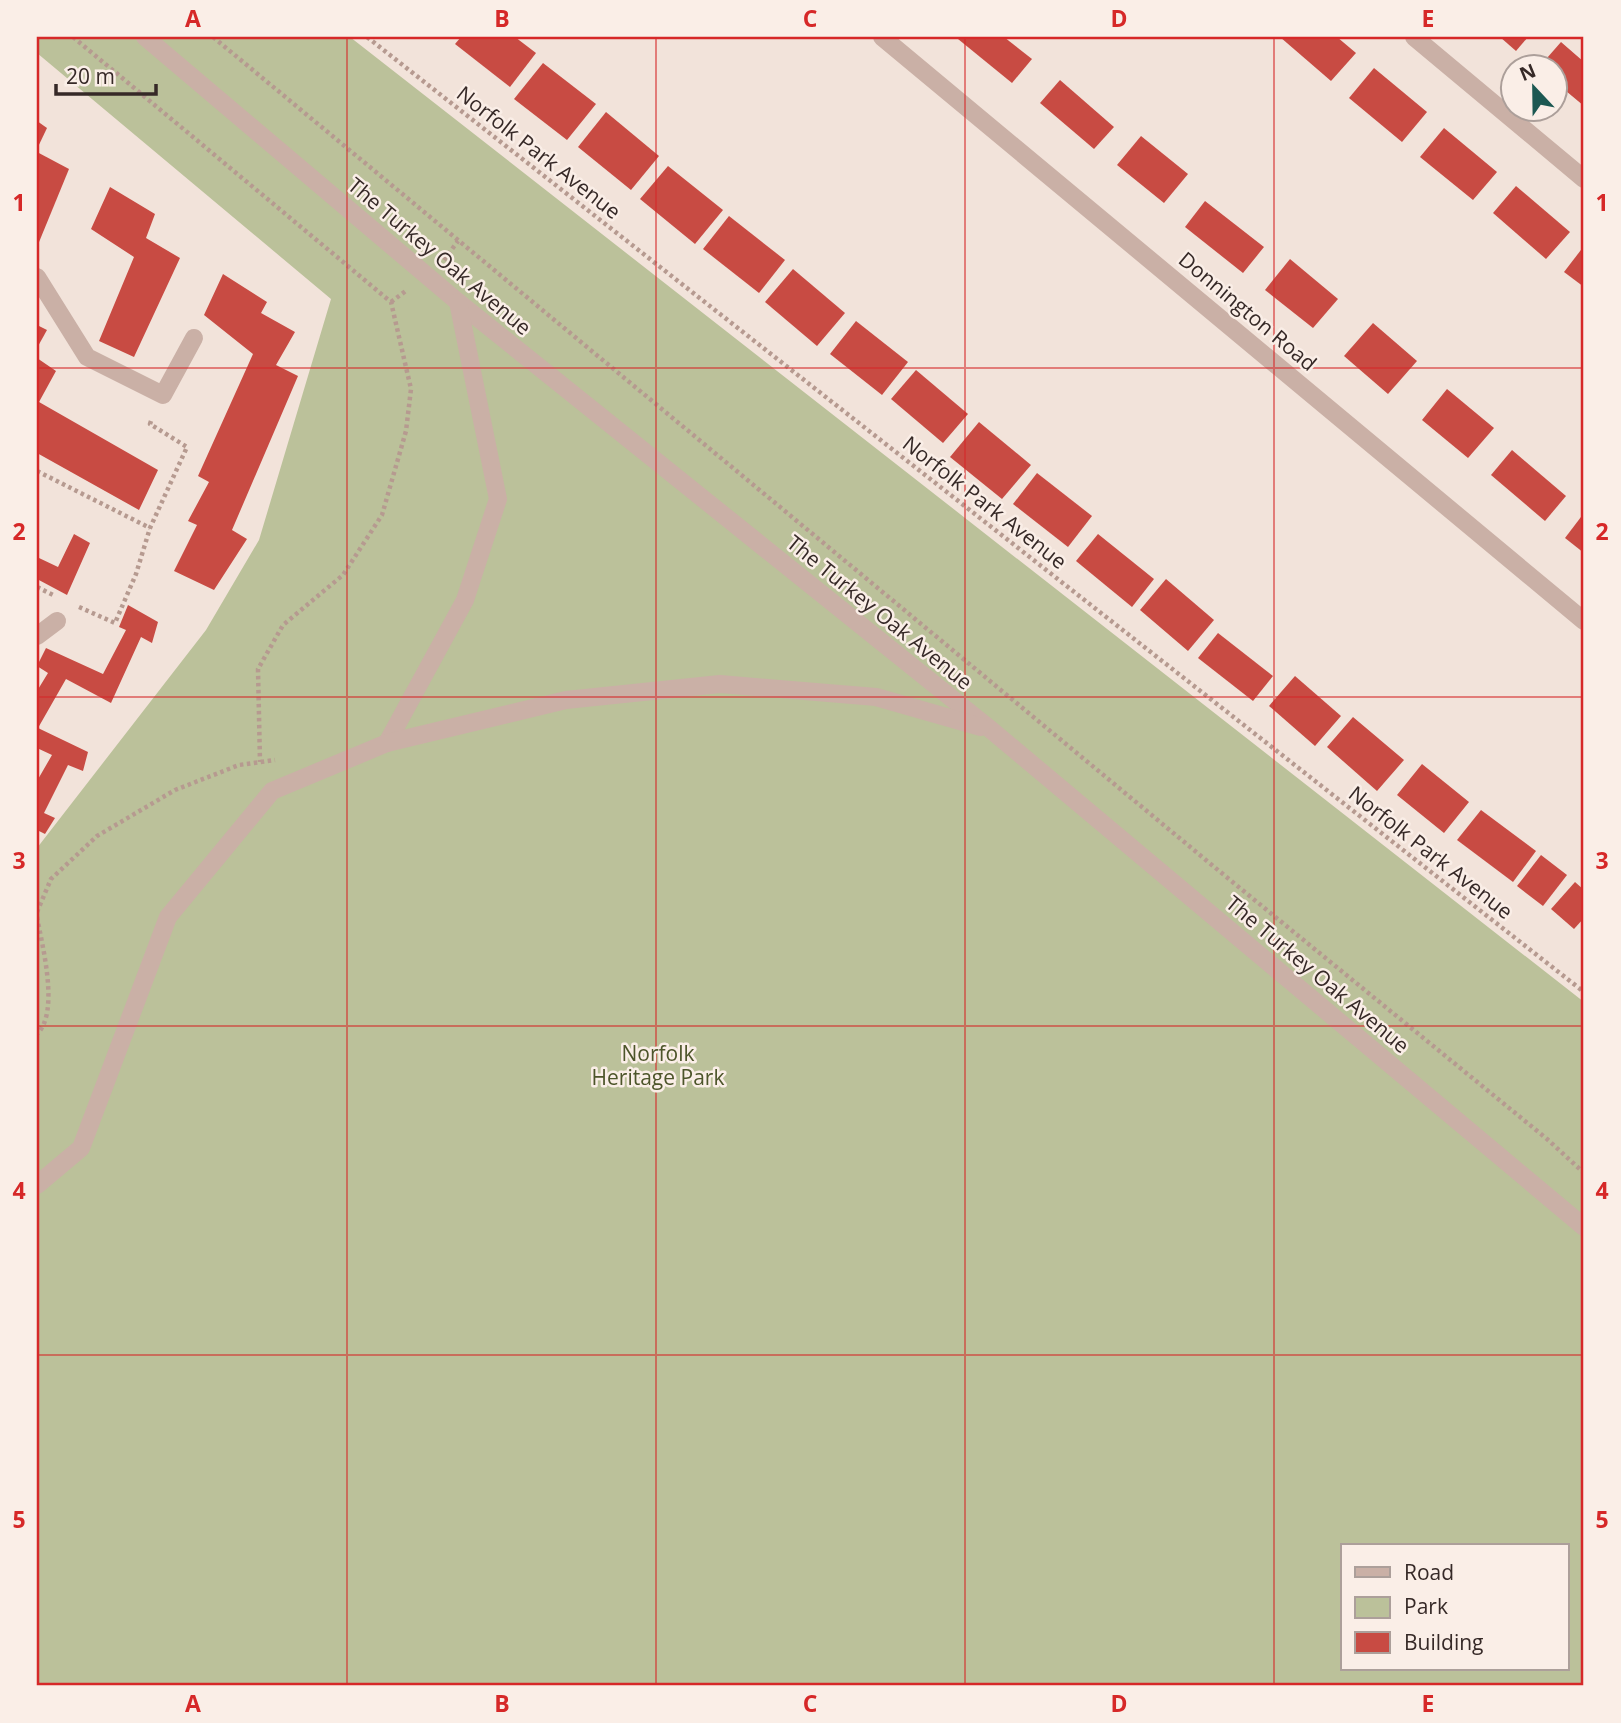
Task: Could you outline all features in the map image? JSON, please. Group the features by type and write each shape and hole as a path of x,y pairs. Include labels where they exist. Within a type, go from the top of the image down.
{"street":[{"name":"The Turkey Oak Avenue","path":"145,37 458,302 990,729 1584,1227"},
{"name":"Donnington Road","path":"882,37 1584,621"},
{"path":"1413,37 1584,179"},
{"path":"37,276 87,358 163,395 194,338"},
{"path":"387,743 465,600 498,499 458,302"},
{"path":"37,636 57,621"},
{"path":"37,1185 81,1148 169,917 272,790 387,743 566,701 720,684 876,696 990,729"}],"path":[{"path":"73,37 391,302 411,389 406,431 386,503 382,515 343,575 283,625 258,668 260,762"},
{"path":"213,37 1584,1173"},
{"name":"Norfolk Park Avenue","path":"367,37 1584,992"},
{"path":"76,606 115,624 136,574 150,528 187,447 150,424 163,395"},
{"path":"37,471 150,528"},
{"path":"37,587 66,601"},
{"path":"37,1034 42,1029 50,992 37,914 51,879 97,836 175,790 239,765 285,758"}],"green space":[{"name":"Norfolk Heritage Park","path":"37,37 350,37 1584,1002 1584,1686 37,1686 37,848 206,630 259,540 331,299 37,53"}],"building":[{"path":"461,37 515,37 536,53 510,87 455,44"},
{"path":"1004,37 1032,59 1012,83 958,39"},
{"path":"1280,37 1337,37 1356,53 1331,81"},
{"path":"1500,37 1528,37 1516,51"},
{"path":"1561,42 1584,62 1584,106 1568,93 1568,52 1552,52"},
{"path":"543,63 596,104 567,140 514,99"},
{"path":"1374,68 1427,112 1402,142 1349,98"},
{"path":"1060,80 1114,127 1094,149 1040,103"},
{"path":"606,112 659,156 631,190 578,147"},
{"path":"37,121 47,128 37,149"},
{"path":"1444,128 1497,172 1473,200 1420,157"},
{"path":"1141,136 1188,174 1164,203 1117,165"},
{"path":"37,152 69,169 37,247"},
{"path":"668,166 723,210 695,244 640,199"},
{"path":"1516,186 1570,232 1546,259 1493,213"},
{"path":"110,187 155,214 146,238 180,258 134,357 99,341 134,257 91,229"},
{"path":"1205,201 1264,247 1243,273 1185,227"},
{"path":"729,216 785,260 759,293 703,249"},
{"path":"1584,246 1584,287 1564,272"},
{"path":"1290,259 1338,299 1313,328 1265,290"},
{"path":"793,269 845,313 817,346 765,302"},
{"path":"223,274 267,302 261,313 295,332 276,365 298,376 232,530 247,539 214,590 174,571 197,525 188,521 209,482 198,476 253,354 204,315"},
{"path":"856,321 908,362 882,395 830,354"},
{"path":"1373,323 1417,361 1388,394 1344,356"},
{"path":"37,325 47,330 37,348"},
{"path":"37,358 56,371 39,402 158,470 139,510 37,453"},
{"path":"916,370 968,414 943,443 891,399"},
{"path":"1447,389 1494,428 1468,458 1422,420"},
{"path":"979,422 1031,465 1002,499 950,457"},
{"path":"1512,450 1566,496 1545,521 1491,475"},
{"path":"1037,473 1092,516 1068,547 1013,504"},
{"path":"1584,513 1584,553 1565,538"},
{"path":"74,534 90,543 67,595 37,579 37,562 39,558 58,567"},
{"path":"1098,534 1154,579 1132,607 1076,561"},
{"path":"1166,579 1214,620 1188,651 1140,610"},
{"path":"128,605 158,622 152,643 141,637 111,703 66,679 38,728 88,752 83,771 68,765 44,813 55,818 45,834 37,830 37,781 52,755 37,748 37,691 48,673 37,666 46,648 103,674 126,630 119,627"},
{"path":"1218,633 1273,676 1253,701 1198,658"},
{"path":"1295,676 1341,716 1315,746 1269,706"},
{"path":"1353,717 1404,760 1377,791 1327,747"},
{"path":"1422,764 1469,802 1444,833 1397,795"},
{"path":"1481,810 1536,851 1513,882 1457,840"},
{"path":"1541,855 1567,875 1543,906 1517,886"},
{"path":"1575,882 1584,890 1584,918 1574,929 1551,909"}]}
